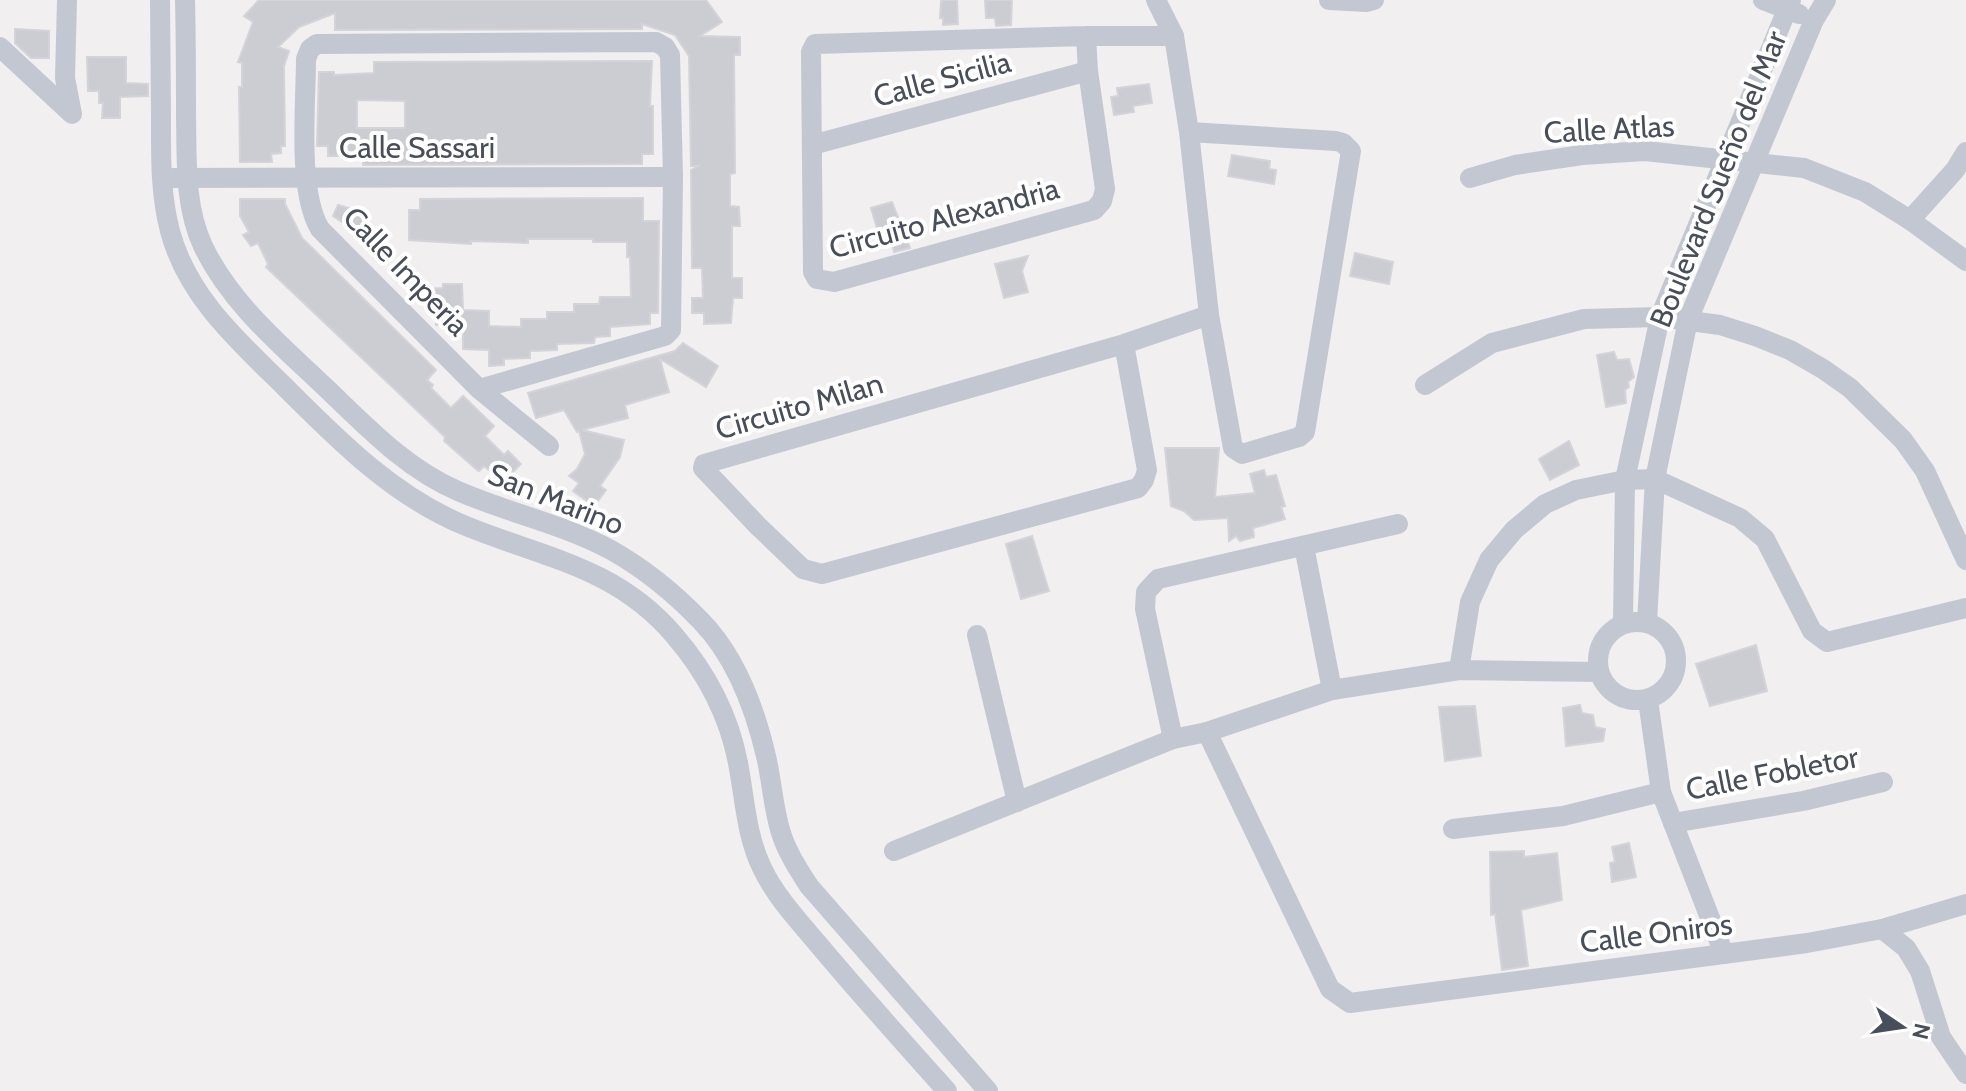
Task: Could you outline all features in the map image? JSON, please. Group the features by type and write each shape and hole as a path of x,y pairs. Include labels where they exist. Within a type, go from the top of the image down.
{"street":[{"path":"0,47 72,114 65,78 67,0"},
{"name":"San Marino","path":"160,0 161,178 170,230 183,266 206,304 227,330 312,414 401,491 463,525 578,565 603,577 647,608 670,631 686,649 713,691 731,733 751,839 774,890 947,1091"},
{"name":"San Marino","path":"185,0 187,178 202,244 214,266 248,312 390,448 454,490 611,550 646,573 701,621 734,669 754,713 767,758 782,835 803,877 988,1091"},
{"path":"1156,0 1174,36 1189,132 1209,315 1233,448 1242,454 1299,437 1305,432 1351,157 1348,146 1336,141 1189,132"},
{"path":"1329,0 1374,0"},
{"path":"1763,0 1788,4 1814,20"},
{"name":"Boulevard Sueño del Mar","path":"1647,622 1655,479 1688,320 1814,20 1826,0"},
{"name":"Boulevard Sueño del Mar","path":"1623,624 1625,480 1660,317 1788,4"},
{"path":"1086,36 1088,71"},
{"name":"Circuito Alexandria","path":"1088,71 1105,189 1102,201 1094,210 834,282 817,279 813,272 813,46 818,43 1174,36"},
{"name":"Calle Imperia","path":"549,446 479,389 320,229 313,217 306,177 306,59 310,49 317,44 656,42 665,47 670,55 673,177"},
{"name":"Calle Sicilia","path":"812,145 1088,71"},
{"name":"Calle Atlas","path":"1470,178 1515,165 1582,155 1645,151 1804,168 1865,192 1966,261"},
{"path":"1910,220 1955,170 1966,152"},
{"path":"479,389 665,336 671,330 673,177"},
{"name":"Calle Sassari","path":"161,178 673,177"},
{"path":"227,330 248,312"},
{"name":"Circuito Milan","path":"1124,344 1147,470 1138,488 822,574 803,569 703,468 704,464 1124,344 1209,315"},
{"path":"1425,385 1492,343 1584,319 1660,317 1720,325 1790,350 1850,388 1903,440 1925,471 1966,560"},
{"path":"1459,670 1470,602 1489,560 1514,530 1545,504 1576,490 1625,480 1655,479 1740,518 1765,539 1812,631 1827,642 1966,608"},
{"path":"1173,739 1145,609 1146,592 1158,579 1398,524"},
{"path":"1304,546 1332,690"},
{"path":"1647,622 1665,633 1675,650 1676,671 1666,689 1648,700 1627,700 1609,690 1598,672 1598,651 1608,633 1623,624 1647,622"},
{"path":"977,635 1017,802"},
{"path":"894,851 1173,739 1207,732 1332,690 1459,670 1598,672"},
{"path":"1648,700 1661,792 1724,954"},
{"name":"Calle Oniros","path":"1207,732 1330,989 1350,1003 1807,943 1882,929 1966,904"},
{"name":"Calle Fobletor","path":"1673,823 1803,801 1883,782"},
{"path":"1453,829 1563,816 1661,792"},
{"path":"1882,929 1906,948 1920,971 1941,1037 1966,1074"}],"building":[{"path":"259,0 706,0 722,22 700,36 740,37 740,55 734,55 735,173 730,174 730,206 739,207 740,226 732,226 732,278 742,278 742,298 733,298 731,323 704,324 704,313 692,313 692,298 703,298 702,268 692,268 691,170 698,166 691,166 689,56 675,35 642,24 642,29 335,30 335,13 299,27 278,47 289,51 284,66 285,146 281,146 281,153 271,154 272,162 240,162 239,87 242,87 242,63 238,62 253,22 244,16"},
{"path":"941,0 957,0 958,24 943,25 943,18 940,18"},
{"path":"985,0 1012,0 1011,25 996,26 995,18 986,18"},
{"path":"15,29 49,31 49,58 31,58 15,43"},
{"path":"87,57 126,57 126,83 148,84 148,96 120,97 120,118 102,118 103,103 99,103 99,91 88,91"},
{"path":"652,61 650,106 653,106 653,154 642,154 642,164 363,165 363,158 328,156 328,146 317,146 319,72 334,72 334,75 374,73 374,62","holes":["357,100 405,101 405,128 357,128"]},
{"path":"1149,84 1152,103 1133,106 1134,112 1114,115 1111,97 1118,96 1117,88"},
{"path":"1232,155 1270,161 1269,169 1276,170 1274,184 1228,176"},
{"path":"643,198 643,221 659,221 658,313 650,313 650,324 610,327 610,336 595,337 594,343 557,344 557,350 530,351 530,358 504,359 504,365 489,366 489,350 463,349 463,324 436,325 435,305 426,306 426,289 443,288 443,284 462,284 463,310 489,311 489,326 521,327 521,319 547,319 547,312 574,312 574,304 599,304 600,297 631,297 630,257 627,257 627,242 593,242 593,239 528,239 528,243 471,241 471,244 409,240 409,210 420,210 420,199"},
{"path":"240,199 285,199 302,238 436,370 427,380 433,385 431,388 451,408 463,396 494,426 485,436 504,455 508,451 521,464 503,482 484,466 477,470 444,441 445,437 266,267 268,264 258,243 251,246 243,235 249,232 240,216"},
{"path":"892,202 910,248 894,252 892,243 882,245 871,208"},
{"path":"338,205 366,213 366,224 358,233 333,216"},
{"path":"1355,253 1393,262 1389,284 1350,276"},
{"path":"1028,256 1022,271 1028,292 1004,298 995,264"},
{"path":"683,343 718,366 706,387 660,359 669,392 625,405 628,418 582,430 624,440 620,457 600,486 606,490 594,506 573,491 579,483 569,476 585,454 579,431 564,410 536,418 528,393 675,351"},
{"path":"1614,352 1617,360 1629,359 1634,377 1625,390 1626,403 1606,407 1597,355"},
{"path":"1569,441 1579,465 1550,480 1539,459"},
{"path":"1165,448 1219,448 1215,497 1255,493 1250,474 1264,470 1266,477 1276,475 1285,506 1281,507 1285,519 1253,528 1254,537 1240,541 1236,536 1229,541 1228,518 1194,520 1184,511 1171,506"},
{"path":"1032,536 1049,591 1021,599 1006,544"},
{"path":"1756,645 1767,691 1710,706 1696,664"},
{"path":"1580,705 1582,713 1593,715 1595,727 1605,729 1603,741 1566,746 1563,708"},
{"path":"1475,706 1481,756 1445,761 1439,707"},
{"path":"1629,843 1636,877 1612,882 1610,863 1615,862 1612,847"},
{"path":"1524,851 1524,857 1557,853 1562,900 1521,910 1528,966 1502,970 1495,914 1491,915 1490,852"}]}
